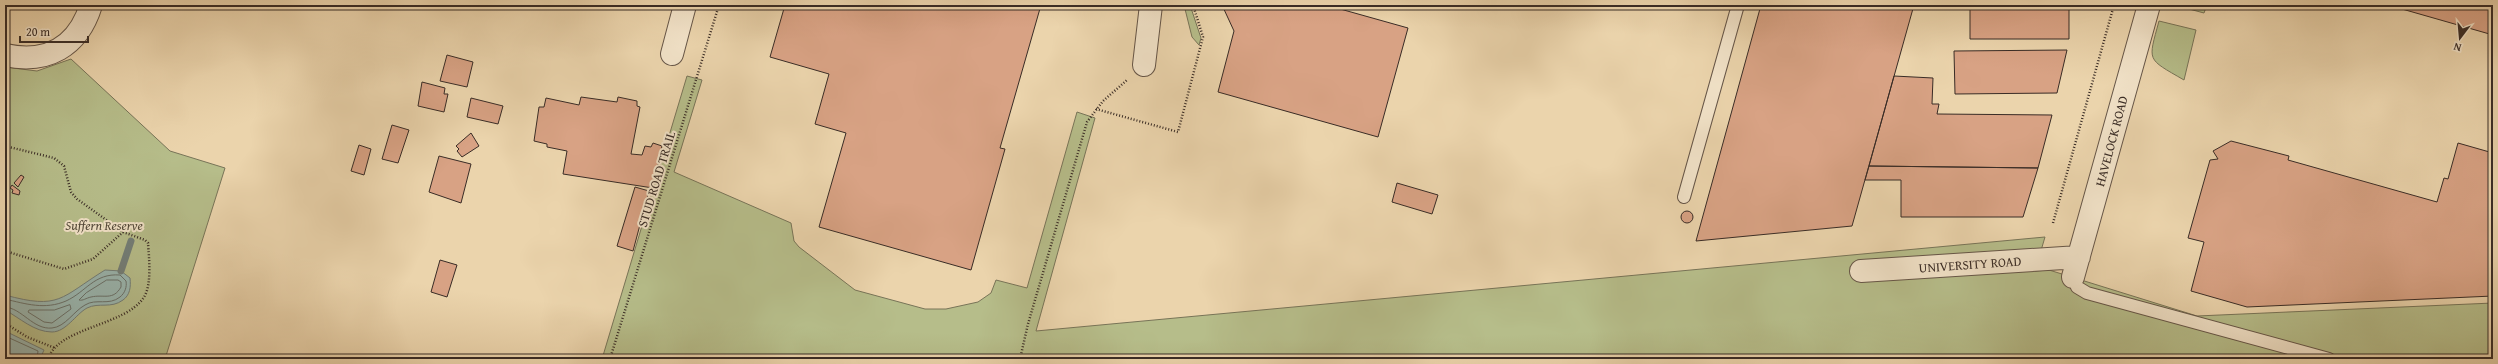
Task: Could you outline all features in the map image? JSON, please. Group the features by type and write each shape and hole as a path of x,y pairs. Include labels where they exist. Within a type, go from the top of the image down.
{"street":[{"path":"5,55 24,59 48,56 73,40 87,18 91,5"},
{"path":"672,54 685,5"},
{"path":"1144,65 1151,5"},
{"name":"HAVELOCK ROAD","path":"2076,267 2148,5"},
{"name":"UNIVERSITY ROAD","path":"1861,271 2076,267"}],"lane":[{"path":"1684,197 1738,5"},
{"path":"2076,267 2077,287 2087,293 2329,359"}],"path":[{"name":"STUD ROAD TRAIL","path":"610,359 719,5"},
{"path":"1096,109 1178,132 1203,37 1192,5"},
{"path":"2053,223 2114,5"},
{"path":"1020,359 1028,324 1083,132 1096,109 1144,65"},
{"path":"5,146 54,158 64,166 71,192 78,199 123,232 145,240 148,243 150,272 144,297 124,314 79,332 55,348 48,359"},
{"path":"5,251 64,269 93,259 123,232"},
{"path":"5,324 27,337 55,348"}],"green space":[{"path":"1184,5 1190,5 1201,38 1199,45 1192,37"},
{"path":"2174,5 2207,5 2204,13"},
{"path":"2159,21 2196,30 2184,80 2163,67 2153,58 2153,44"},
{"name":"Suffern Reserve","path":"71,59 170,151 225,168 165,359 5,359 5,67 37,71"},
{"path":"687,76 702,80 674,172 791,223 794,241 799,247 855,290 925,309 946,309 978,302 991,293 996,280 1027,288 1077,112 1095,118 1036,331 2045,237 2035,271 2049,270 2197,316 2493,303 2493,359 602,359"}],"water":[{"path":"105,270 121,271 130,278 130,288 127,296 118,303 110,305 96,305 87,308 66,326 57,331 52,332 39,330 5,310 5,295 38,301 59,299"},
{"path":"5,331 44,350 40,359 5,359"}],"building":[{"path":"785,5 1041,5 1000,148 1005,149 971,270 819,227 846,133 815,124 829,74 770,57"},
{"path":"1222,5 1326,5 1408,28 1378,137 1218,92 1234,31"},
{"path":"1761,5 1914,5 1852,226 1696,241"},
{"path":"1970,5 2069,5 2069,39 1970,39"},
{"path":"2388,5 2493,5 2493,35"},
{"path":"2067,50 2057,93 1955,94 1954,51"},
{"path":"447,55 473,62 467,87 440,81"},
{"path":"1894,76 1933,78 1932,104 1939,104 1937,114 2052,115 2038,168 1869,166"},
{"path":"422,82 445,88 444,94 448,94 444,112 418,106"},
{"path":"581,97 617,102 618,97 637,101 637,106 640,107 631,154 642,155 645,146 651,147 653,143 662,146 653,188 563,174 567,151 547,147 547,144 534,141 539,107 544,107 546,98 579,105"},
{"path":"471,98 503,106 498,124 467,117"},
{"path":"392,125 409,130 398,163 382,159"},
{"path":"471,133 479,146 462,157 457,151 459,149 456,146"},
{"path":"2231,141 2289,156 2288,160 2437,202 2444,178 2448,179 2458,143 2493,153 2493,296 2247,307 2191,291 2204,242 2188,238 2210,160 2218,159 2213,151"},
{"path":"359,145 371,149 364,175 351,171"},
{"path":"439,156 471,164 461,203 429,192"},
{"path":"1869,166 2038,168 2023,217 1901,217 1901,180 1865,180"},
{"path":"21,175 24,177 18,187 14,183"},
{"path":"1397,183 1438,195 1432,214 1392,202"},
{"path":"12,185 20,191 19,195 12,193 13,190 10,188"},
{"path":"635,187 649,191 633,251 617,246"},
{"path":"1685,211 1689,211 1693,217 1689,223 1685,223 1681,219 1681,215"},
{"path":"440,260 457,265 447,297 431,292"}],"waterway":[{"path":"121,271 131,241"}]}
